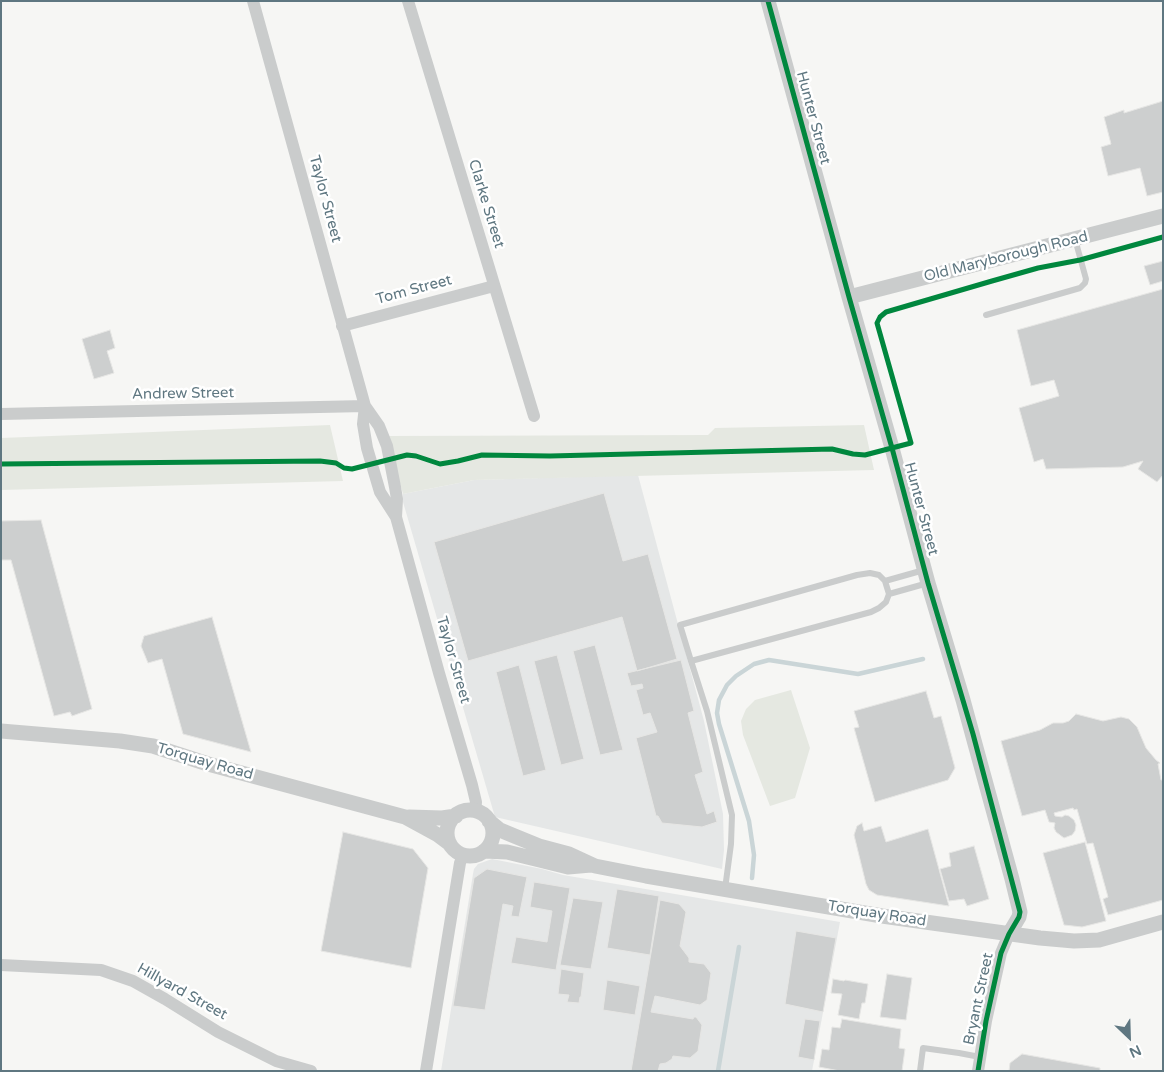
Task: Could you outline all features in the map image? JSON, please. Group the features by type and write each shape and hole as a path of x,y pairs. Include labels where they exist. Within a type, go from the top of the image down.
{"street":[{"name":"Taylor Street","path":"253,1 365,406 379,426 387,446 397,499 396,517"},
{"name":"Clarke Street","path":"408,1 534,416"},
{"name":"Hunter Street","path":"768,1 926,576 966,709 1012,879 1020,912 1009,934"},
{"name":"Old Maryborough Road","path":"849,297 1163,216"},
{"name":"Tom Street","path":"342,326 494,286"},
{"name":"Taylor Street","path":"365,406 363,424 367,448 380,492 396,517 436,664 472,785 476,802 475,811"},
{"name":"Andrew Street","path":"1,414 365,406"},
{"name":"Torquay Road","path":"1,731 120,741 153,746 208,764 405,817 442,818 456,816"},
{"path":"475,811 486,817 492,827 492,840 484,851 478,855 470,856 463,855 453,849 447,837 447,829 450,822 456,816 461,812 475,811"},
{"name":"Torquay Road","path":"405,817 438,835 450,844"},
{"name":"Torquay Road","path":"489,821 500,830 539,846 569,854 591,865 882,916 1046,939 1074,941 1099,940 1163,922"},
{"name":"Torquay Road","path":"484,851 506,852 568,868 591,865"},
{"path":"426,1071 460,862 463,855"},
{"name":"Bryant Street","path":"978,1071 986,1021 1001,953 1009,934"},
{"name":"Hillyard Street","path":"1,964 101,970 133,981 218,1032 276,1061 311,1071"}],"lane":[{"path":"986,316 1080,288 1086,279 1075,239"},
{"path":"691,662 871,612 886,602 889,594 885,581 879,575 870,573 857,575 680,625 691,662 708,710 732,815 731,844 725,889"},
{"path":"885,581 926,576"},
{"path":"889,594 926,576"},
{"path":"920,1071 923,1048 980,1057"}],"shaded area":[{"path":"330,425 343,481 1,490 1,438"},
{"path":"864,425 874,470 474,480 403,494 387,436 708,435 715,428"},
{"path":"638,475 704,721 723,814 724,850 722,869 495,817 403,502 403,494 474,480"},
{"path":"791,690 810,748 795,798 770,806 743,735 741,721 746,709 755,700"},
{"path":"492,859 563,875 840,922 812,1071 441,1071 474,869 478,864"}],"building":[{"path":"1163,101 1163,192 1147,196 1140,168 1108,176 1101,147 1111,144 1104,117 1124,110 1124,113"},
{"path":"1163,261 1163,281 1150,285 1144,266"},
{"path":"1163,289 1163,475 1157,482 1138,469 1143,461 1123,467 1046,469 1043,459 1034,462 1019,408 1059,396 1054,380 1031,386 1017,330"},
{"path":"110,330 115,348 107,351 114,373 94,379 82,339"},
{"path":"604,493 623,561 648,554 677,659 637,671 622,617 468,661 434,542"},
{"path":"41,520 92,709 72,716 70,712 54,716 11,560 1,560 1,521"},
{"path":"212,617 251,752 183,734 162,659 148,663 141,646 144,636"},
{"path":"595,645 623,750 600,755 573,651"},
{"path":"557,655 584,759 561,765 534,661"},
{"path":"681,660 694,711 688,713 703,772 695,775 707,814 714,811 717,822 702,827 662,823 658,816 656,816 636,738 657,732 650,713 643,715 636,690 643,688 642,684 631,686 627,673"},
{"path":"519,665 546,770 523,776 496,672"},
{"path":"926,691 934,718 941,716 955,768 948,780 875,802 854,728 859,727 854,711"},
{"path":"1076,714 1103,721 1121,717 1129,719 1137,727 1146,748 1160,763 1158,764 1161,780 1163,780 1163,900 1108,915 1103,899 1108,897 1093,843 1087,844 1077,809 1074,810 1073,808 1054,813 1055,816 1069,816 1076,825 1072,835 1064,838 1056,832 1054,828 1055,823 1049,822 1045,810 1022,816 1001,741 1040,730 1053,723 1069,721"},
{"path":"862,823 864,831 881,826 886,842 928,829 949,906 877,895 869,890 854,835 857,826"},
{"path":"343,832 413,849 428,868 411,968 321,951"},
{"path":"1085,842 1106,921 1082,927 1064,925 1043,853"},
{"path":"974,846 989,899 967,906 964,899 949,901 940,869 951,866 949,853"},
{"path":"487,869 527,877 519,917 511,916 513,906 503,904 485,1010 453,1006 474,878"},
{"path":"534,882 570,888 556,970 511,963 516,937 547,942 552,911 530,907"},
{"path":"617,889 659,896 650,955 607,948"},
{"path":"573,898 603,902 591,969 560,965"},
{"path":"660,900 679,904 686,912 680,946 689,958 689,962 704,964 711,973 707,1000 700,1005 655,996 651,1012 693,1019 696,1017 702,1025 698,1051 690,1058 673,1056 666,1063 660,1064 658,1071 631,1071"},
{"path":"796,931 836,938 823,1012 785,1004"},
{"path":"561,969 584,973 579,1003 567,1002 569,995 558,994"},
{"path":"887,974 912,978 906,1020 880,1017"},
{"path":"833,979 868,984 865,1003 862,1003 859,1019 838,1015 842,994 831,993"},
{"path":"607,980 640,986 635,1015 603,1010"},
{"path":"805,1019 820,1021 814,1060 798,1057"},
{"path":"842,1019 901,1029 899,1048 905,1049 902,1071 840,1071 819,1067 822,1049 829,1050 832,1027 840,1028"},
{"path":"1022,1054 1100,1068 1100,1071 1009,1071 1010,1063"}],"waterway":[{"path":"752,878 754,855 749,821 717,713 719,700 727,685 736,676 754,664 769,660 858,674 923,659"},
{"path":"718,1071 739,947"}],"cycle path":[{"path":"768,1 928,583 973,734 1020,912 1001,953 986,1021 978,1071"},
{"path":"1,464 320,461 336,463 344,468 352,469 407,455 440,464 482,455 550,456 832,449 865,455 911,443 877,323 886,312 1038,268 1080,260 1163,237"}]}
